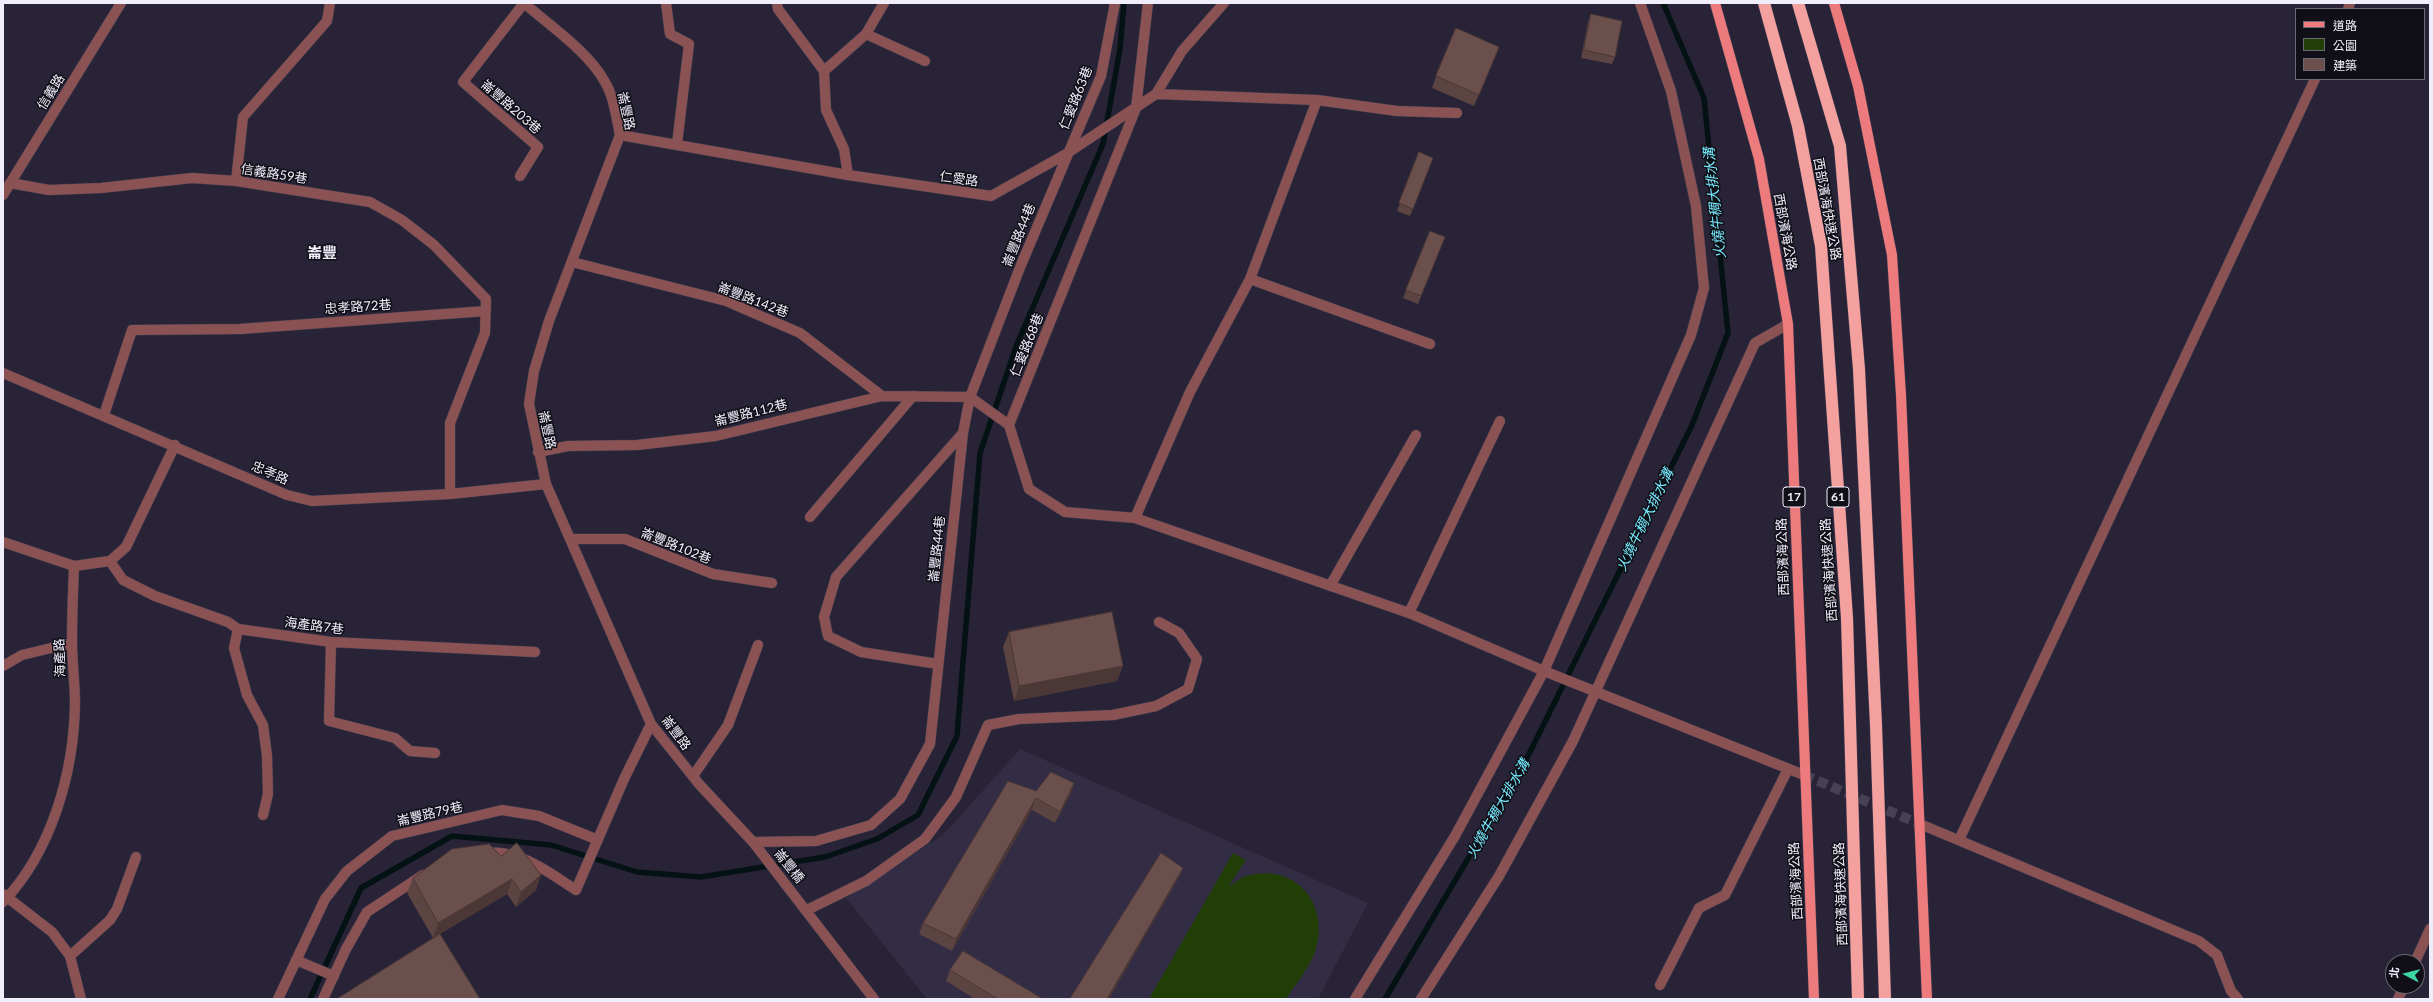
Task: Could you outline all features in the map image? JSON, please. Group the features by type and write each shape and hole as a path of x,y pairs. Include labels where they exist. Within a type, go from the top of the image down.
{"highway":[{"name":"西部濱海快速公路","path":"1764,3 1798,126 1822,246 1847,618 1858,999"},
{"name":"西部濱海快速公路","path":"1798,3 1840,146 1859,368 1876,717 1885,999"}],"main road":[{"name":"西部濱海公路","path":"1715,3 1759,159 1788,324 1804,775 1814,999"},
{"path":"1834,3 1858,86 1892,254 1902,395 1926,999"}],"street":[{"name":"信義路","path":"3,195 121,3"},
{"path":"236,181 243,117 327,21 330,3"},
{"name":"崙豐路","path":"524,3 583,54 605,82 614,104 620,135 549,321 534,371 528,404 546,484 651,724 693,776 761,852"},
{"name":"崙豐路203巷","path":"520,176 538,147 463,82 524,3"},
{"path":"666,3 670,34 689,44 677,144"},
{"path":"777,3 778,9 824,70 826,110 844,149 848,174"},
{"path":"824,70 866,34 884,3"},
{"name":"仁愛路63巷","path":"1066,154 1101,76 1115,3"},
{"name":"仁愛路68巷","path":"1009,425 1136,108 1148,3"},
{"name":"仁愛路","path":"620,135 848,174 991,196 1066,154 1156,94 1182,51 1224,3"},
{"path":"1355,999 1456,836 1544,671 1691,336 1704,288 1696,206 1671,91 1640,3"},
{"path":"866,34 925,61"},
{"path":"1959,840 2315,80"},
{"path":"1156,94 1317,100 1397,111 1457,113"},
{"path":"1135,518 1190,392 1250,279 1317,100"},
{"name":"崙豐路44巷","path":"753,842 816,841 871,825 900,799 930,744 963,433 970,397 1066,154"},
{"name":"信義路59巷","path":"10,183 49,190 101,188 192,178 236,181 370,202 402,220 434,245 486,299 486,310"},
{"name":"崙豐路142巷","path":"572,262 726,301 794,330 882,396"},
{"path":"1250,279 1430,344"},
{"path":"450,494 450,423 485,333 486,310"},
{"name":"忠孝路72巷","path":"104,416 132,330 240,329 486,310"},
{"path":"1421,999 1499,876 1573,741 1597,692 1680,503 1755,343 1788,324"},
{"name":"忠孝路","path":"3,373 175,445 287,495 312,501 450,494 546,484"},
{"name":"崙豐路112巷","path":"538,452 568,446 637,445 716,436 882,396 970,397"},
{"path":"810,517 913,396"},
{"path":"970,397 1009,425 1029,489 1065,512 1135,518 1409,613 1544,671 1804,775"},
{"path":"1409,613 1500,421"},
{"path":"938,664 861,652 828,636 824,617 836,577 963,433"},
{"path":"1330,586 1416,435"},
{"path":"3,542 74,566 110,561 126,547 175,445"},
{"name":"崙豐路102巷","path":"570,539 624,539 713,574 772,583"},
{"name":"海產路7巷","path":"110,561 123,580 155,596 228,622 238,629 331,642 535,652"},
{"name":"海產路","path":"5,897 37,856 58,805 69,759 75,703 72,643 74,566"},
{"path":"874,999 807,910 866,881 925,839 956,797 988,725 1019,719 1113,715 1156,706 1188,689 1197,659 1179,633 1159,622"},
{"path":"238,629 234,648 247,696 263,725 266,748 268,794 263,815"},
{"path":"331,642 329,721 395,738 410,751 435,753"},
{"path":"3,666 22,656 72,643"},
{"path":"693,776 728,725 758,645"},
{"path":"475,854 494,852 532,861 576,890 624,779 651,724"},
{"path":"1660,985 1700,908 1725,895 1788,769"},
{"name":"崙豐路79巷","path":"278,999 330,893 347,871 392,836 502,810 539,816 598,840"},
{"path":"1920,824 2199,941 2217,956 2231,991 2238,999"},
{"name":"崙豐橋","path":"761,852 807,910"},
{"path":"70,956 110,920 117,909 136,857"},
{"path":"323,999 346,949 367,912 435,869"},
{"path":"5,897 52,932 70,956 81,999"},
{"path":"2419,954 2430,929"},
{"path":"296,960 334,976"}],"shaded area":[{"path":"1020,749 1368,903 1318,999 927,999 846,898 944,834"}],"green space":[{"path":"1233,853 1246,860 1228,887 1246,876 1264,873 1280,875 1294,882 1305,891 1313,904 1318,918 1319,935 1315,952 1309,964 1286,999 1149,999"}],"building":[{"path":"1591,14 1622,21 1615,57 1584,50"},
{"path":"1456,28 1499,47 1479,95 1436,76"},
{"path":"1419,152 1433,158 1413,209 1399,203"},
{"path":"1430,231 1445,237 1421,296 1406,290"},
{"path":"1112,612 1123,666 1019,686 1009,632"},
{"path":"1051,772 1074,783 1060,812 1036,798 956,939 923,923 1008,781 1036,791"},
{"path":"517,843 541,875 521,892 512,879 438,923 413,878 452,849 489,844 501,856"},
{"path":"1161,853 1183,868 1107,999 1070,999"},
{"path":"440,934 480,999 337,999"},
{"path":"963,951 1043,999 998,999 950,970"}],"waterway":[{"path":"310,999 361,888 452,836 551,845 637,872 701,877 825,857 877,839 918,815 957,736 980,453 1017,344 1103,144 1120,49 1124,3"},
{"name":"火燒牛稠大排水溝","path":"1385,999 1524,764 1692,425 1728,333 1704,98 1663,3"}],"tunnel":[{"path":"1804,775 1920,824"}],"district":[{"name":"崙豐","path":"322,253"}]}
